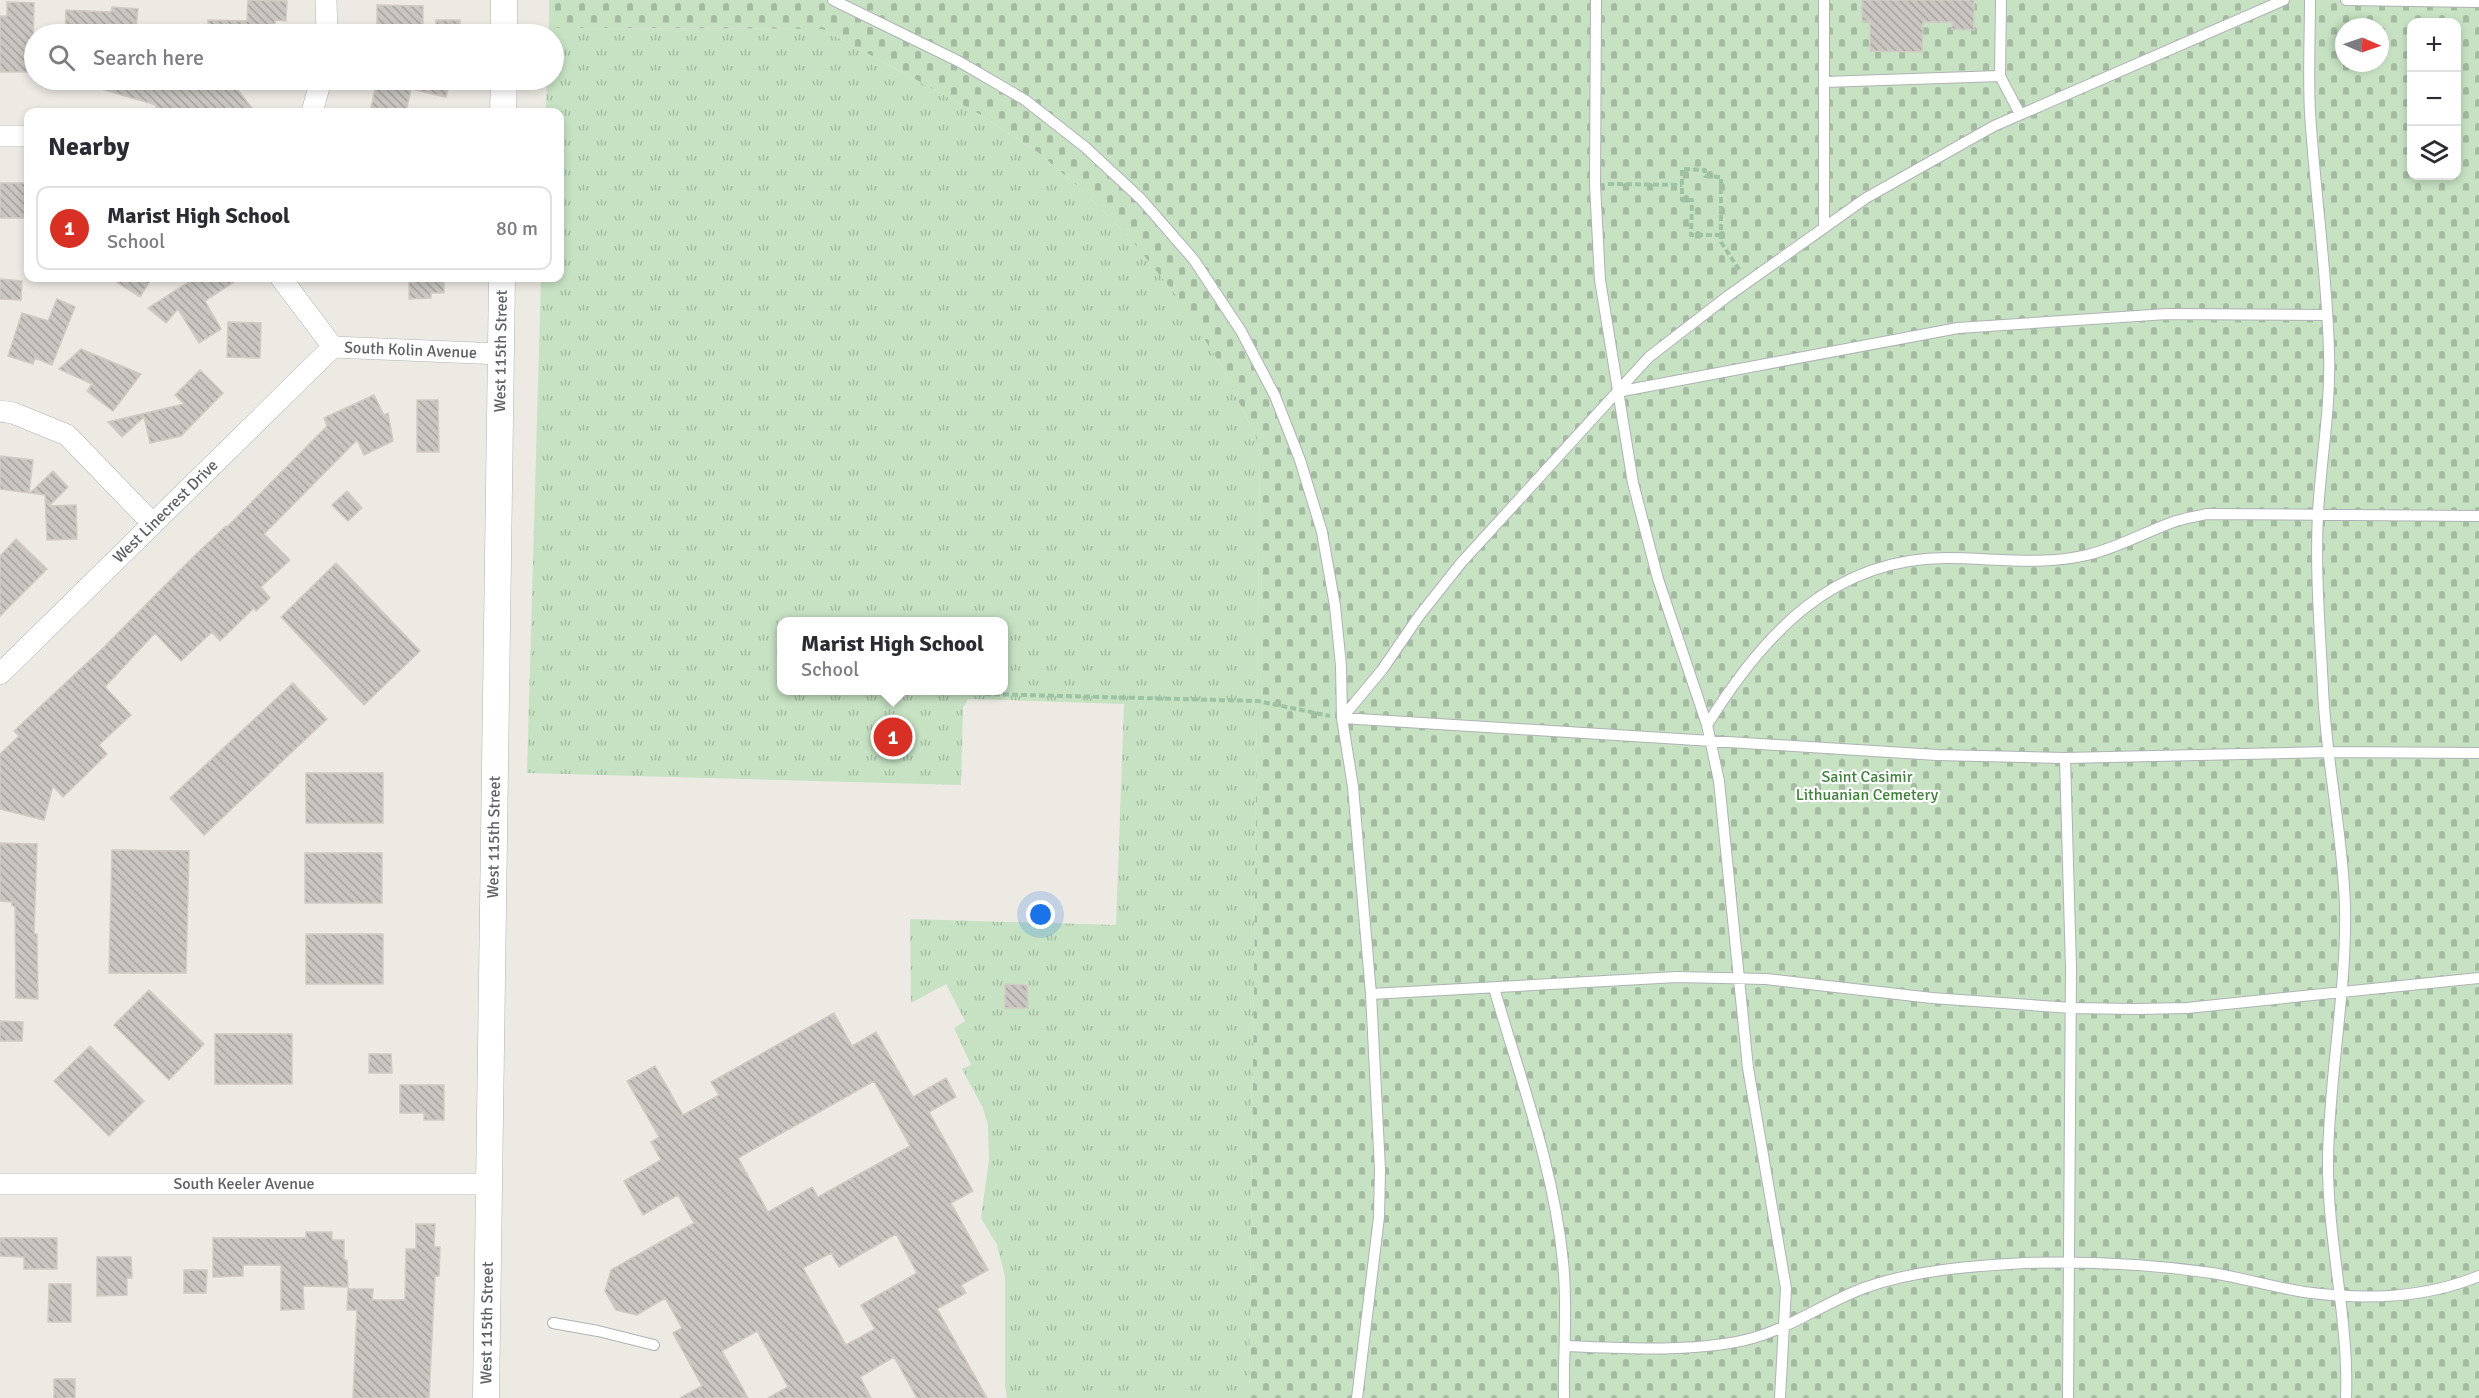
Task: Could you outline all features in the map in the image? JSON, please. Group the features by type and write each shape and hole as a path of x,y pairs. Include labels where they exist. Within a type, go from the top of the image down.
{"street":[{"path":"326,0 327,24"},
{"path":"504,0 504,24"},
{"path":"313,108 318,90"},
{"path":"503,108 504,90"},
{"path":"0,136 24,136"},
{"name":"South Kolin Avenue","path":"284,282 333,347 501,354"},
{"name":"West 115th Street","path":"486,1398 502,282"},
{"name":"West Linecrest Drive","path":"0,674 333,347"},
{"path":"0,411 13,413 67,435 152,523"},
{"name":"South Keeler Avenue","path":"0,1184 489,1184"}],"lane":[{"path":"833,0 960,62 1025,100 1085,147 1141,199 1194,260 1245,340 1275,396 1300,460 1322,532 1335,606 1341,666 1342,718 1353,787 1371,994 1380,1169 1379,1217 1357,1398"},
{"path":"1596,0 1595,185 1600,280 1633,483 1658,579 1707,725 1719,781 1748,1068 1786,1288 1780,1398"},
{"path":"1824,0 1824,227"},
{"path":"2001,0 2000,76 2020,114"},
{"path":"1342,718 1382,670 1419,616 1461,563 1649,357 1748,282 1866,198 1994,126 2284,0"},
{"path":"2310,0 2310,110 2330,354 2327,419 2318,514 2322,674 2345,906 2328,1161 2330,1221 2345,1343 2346,1398"},
{"path":"2346,0 2479,2"},
{"path":"1824,82 2000,76"},
{"path":"1617,392 1958,328 2167,314 2327,315"},
{"path":"1707,725 1735,680 1792,618 1815,599 1869,570 1894,564 1947,558 2037,559 2087,555 2178,520 2207,514 2479,516"},
{"path":"1342,718 1779,747 1937,755 2065,758 2330,752 2479,753"},
{"path":"2065,758 2071,1008 2068,1398"},
{"path":"1371,994 1677,977 1739,978 1827,985 1932,998 2071,1008 2187,1008 2479,978"},
{"path":"1494,988 1541,1146 1555,1203 1563,1261 1566,1346 1564,1398"},
{"path":"1566,1346 1663,1348 1718,1344 1752,1338 1784,1326 1827,1303 1864,1288 1902,1277 2001,1265 2070,1262 2118,1263 2213,1273 2339,1296 2415,1294 2453,1287 2479,1276"},
{"path":"553,1323 654,1345"}],"path":[{"path":"1721,235 1691,235 1692,200 1682,200 1682,169 1706,170 1705,176 1721,177 1721,235 1721,242 1748,282"},
{"path":"1595,185 1682,185"},
{"path":"1008,695 1258,700 1342,718"}],"green space":[{"name":"Saint Casimir Lithuanian Cemetery","path":"549,0 2479,0 2479,1398 1249,1398 1260,453 1255,435 1219,362 1130,238 1083,191 1040,154 979,114 822,29 564,28 564,24 549,24"},
{"path":"564,28 822,29 979,114 1040,154 1083,191 1130,238 1179,299 1219,362 1255,435 1260,453 1249,1398 1007,1398 1005,1386 1005,1277 997,1245 981,1218 989,1160 988,1126 983,1108 962,1069 971,1065 954,1028 965,1021 946,984 911,1003 910,919 1116,925 1124,704 968,699 963,708 961,785 527,773 541,282 564,282 564,108 546,108 547,90 564,90"}],"building":[{"path":"248,0 287,1 286,21 275,20 275,24 208,24 208,20 247,21"},
{"path":"1862,0 1974,0 1974,30 1952,29 1952,22 1923,22 1922,52 1870,51 1870,21 1862,21"},
{"path":"7,2 34,3 34,24 24,24 24,72 0,72 0,16 7,16"},
{"path":"377,5 423,6 423,24 377,24"},
{"path":"112,7 138,9 137,24 65,24 66,10 111,12"},
{"path":"436,20 460,20 460,24 436,24"},
{"path":"105,90 238,90 252,108 159,108 156,105"},
{"path":"375,90 411,90 407,108 371,108"},
{"path":"415,90 448,90 446,97"},
{"path":"0,183 24,183 24,218 0,218"},
{"path":"0,279 22,281 21,300 0,299"},
{"path":"116,282 149,282 140,297"},
{"path":"189,282 234,282 205,301 221,329 199,343 178,309 166,323 148,308"},
{"path":"409,282 444,282 444,293 431,293 431,298 409,299"},
{"path":"57,299 75,307 52,365 35,358 33,364 8,356 22,313 48,321"},
{"path":"228,322 261,323 260,358 227,357"},
{"path":"81,349 141,374 113,411 87,391 92,384 59,369"},
{"path":"200,370 223,393 181,436 150,443 144,417 122,437 108,422 184,404 175,395"},
{"path":"374,395 384,415 388,413 393,441 364,455 357,440 264,534 290,560 261,587 270,598 256,611 254,608 220,641 212,632 181,661 155,633 105,687 131,715 99,745 107,754 63,797 53,786 44,820 0,809 0,754 19,736 14,731 104,647 193,557 227,527 327,426 324,418"},
{"path":"417,400 438,400 439,452 417,452"},
{"path":"0,456 33,460 29,493 0,489"},
{"path":"53,471 68,487 49,506 76,505 77,539 47,540 45,495 30,493"},
{"path":"347,491 362,508 348,521 332,505"},
{"path":"16,539 47,569 0,616 0,556"},
{"path":"336,563 420,651 364,705 281,617"},
{"path":"293,683 327,719 204,835 170,798"},
{"path":"306,773 383,773 383,823 306,823"},
{"path":"0,843 37,844 34,934 37,934 38,999 16,998 15,906 12,906 12,902 0,901"},
{"path":"112,850 189,851 186,973 109,973"},
{"path":"305,853 382,853 382,903 305,903"},
{"path":"306,934 383,934 383,984 306,984"},
{"path":"1005,984 1027,985 1028,1008 1005,1008"},
{"path":"149,990 204,1044 169,1080 114,1025"},
{"path":"834,1013 852,1046 876,1032 913,1097 946,1078 956,1097 929,1112 973,1191 951,1203 988,1270 961,1285 966,1293 937,1309 987,1398 917,1398 894,1357 860,1377 871,1398 768,1398 788,1387 757,1331 722,1351 748,1398 680,1398 702,1386 673,1333 682,1328 665,1298 637,1315 616,1310 605,1291 611,1270 694,1223 678,1195 643,1215 624,1181 661,1160 651,1142 659,1137 627,1081 655,1066 683,1115 719,1095 711,1082","holes":["874,1081 910,1146 818,1197 812,1187 768,1212 738,1158","896,1234 917,1273 861,1305 875,1329 846,1345 803,1268 831,1253 839,1267"]},
{"path":"0,1021 23,1022 22,1041 0,1041"},
{"path":"215,1034 292,1034 292,1084 215,1084"},
{"path":"90,1046 144,1101 109,1136 54,1081"},
{"path":"369,1054 391,1054 392,1073 369,1073"},
{"path":"400,1085 444,1085 444,1120 424,1120 424,1113 400,1113"},
{"path":"416,1224 435,1224 434,1247 440,1247 439,1276 435,1276 429,1398 353,1398 357,1310 347,1310 348,1289 373,1289 372,1300 405,1300 406,1249 416,1249"},
{"path":"306,1232 332,1232 332,1240 344,1240 348,1287 303,1286 304,1309 281,1310 281,1265 243,1265 243,1276 213,1277 213,1238 306,1238"},
{"path":"0,1238 57,1238 57,1269 24,1269 24,1257 0,1256"},
{"path":"97,1257 131,1257 132,1278 127,1278 127,1295 97,1296"},
{"path":"184,1270 207,1270 206,1293 184,1293"},
{"path":"49,1284 71,1284 71,1322 48,1322"},
{"path":"54,1379 75,1379 75,1398 54,1398"}],"place":[{"name":"Marist High School","path":"893,737"}]}
